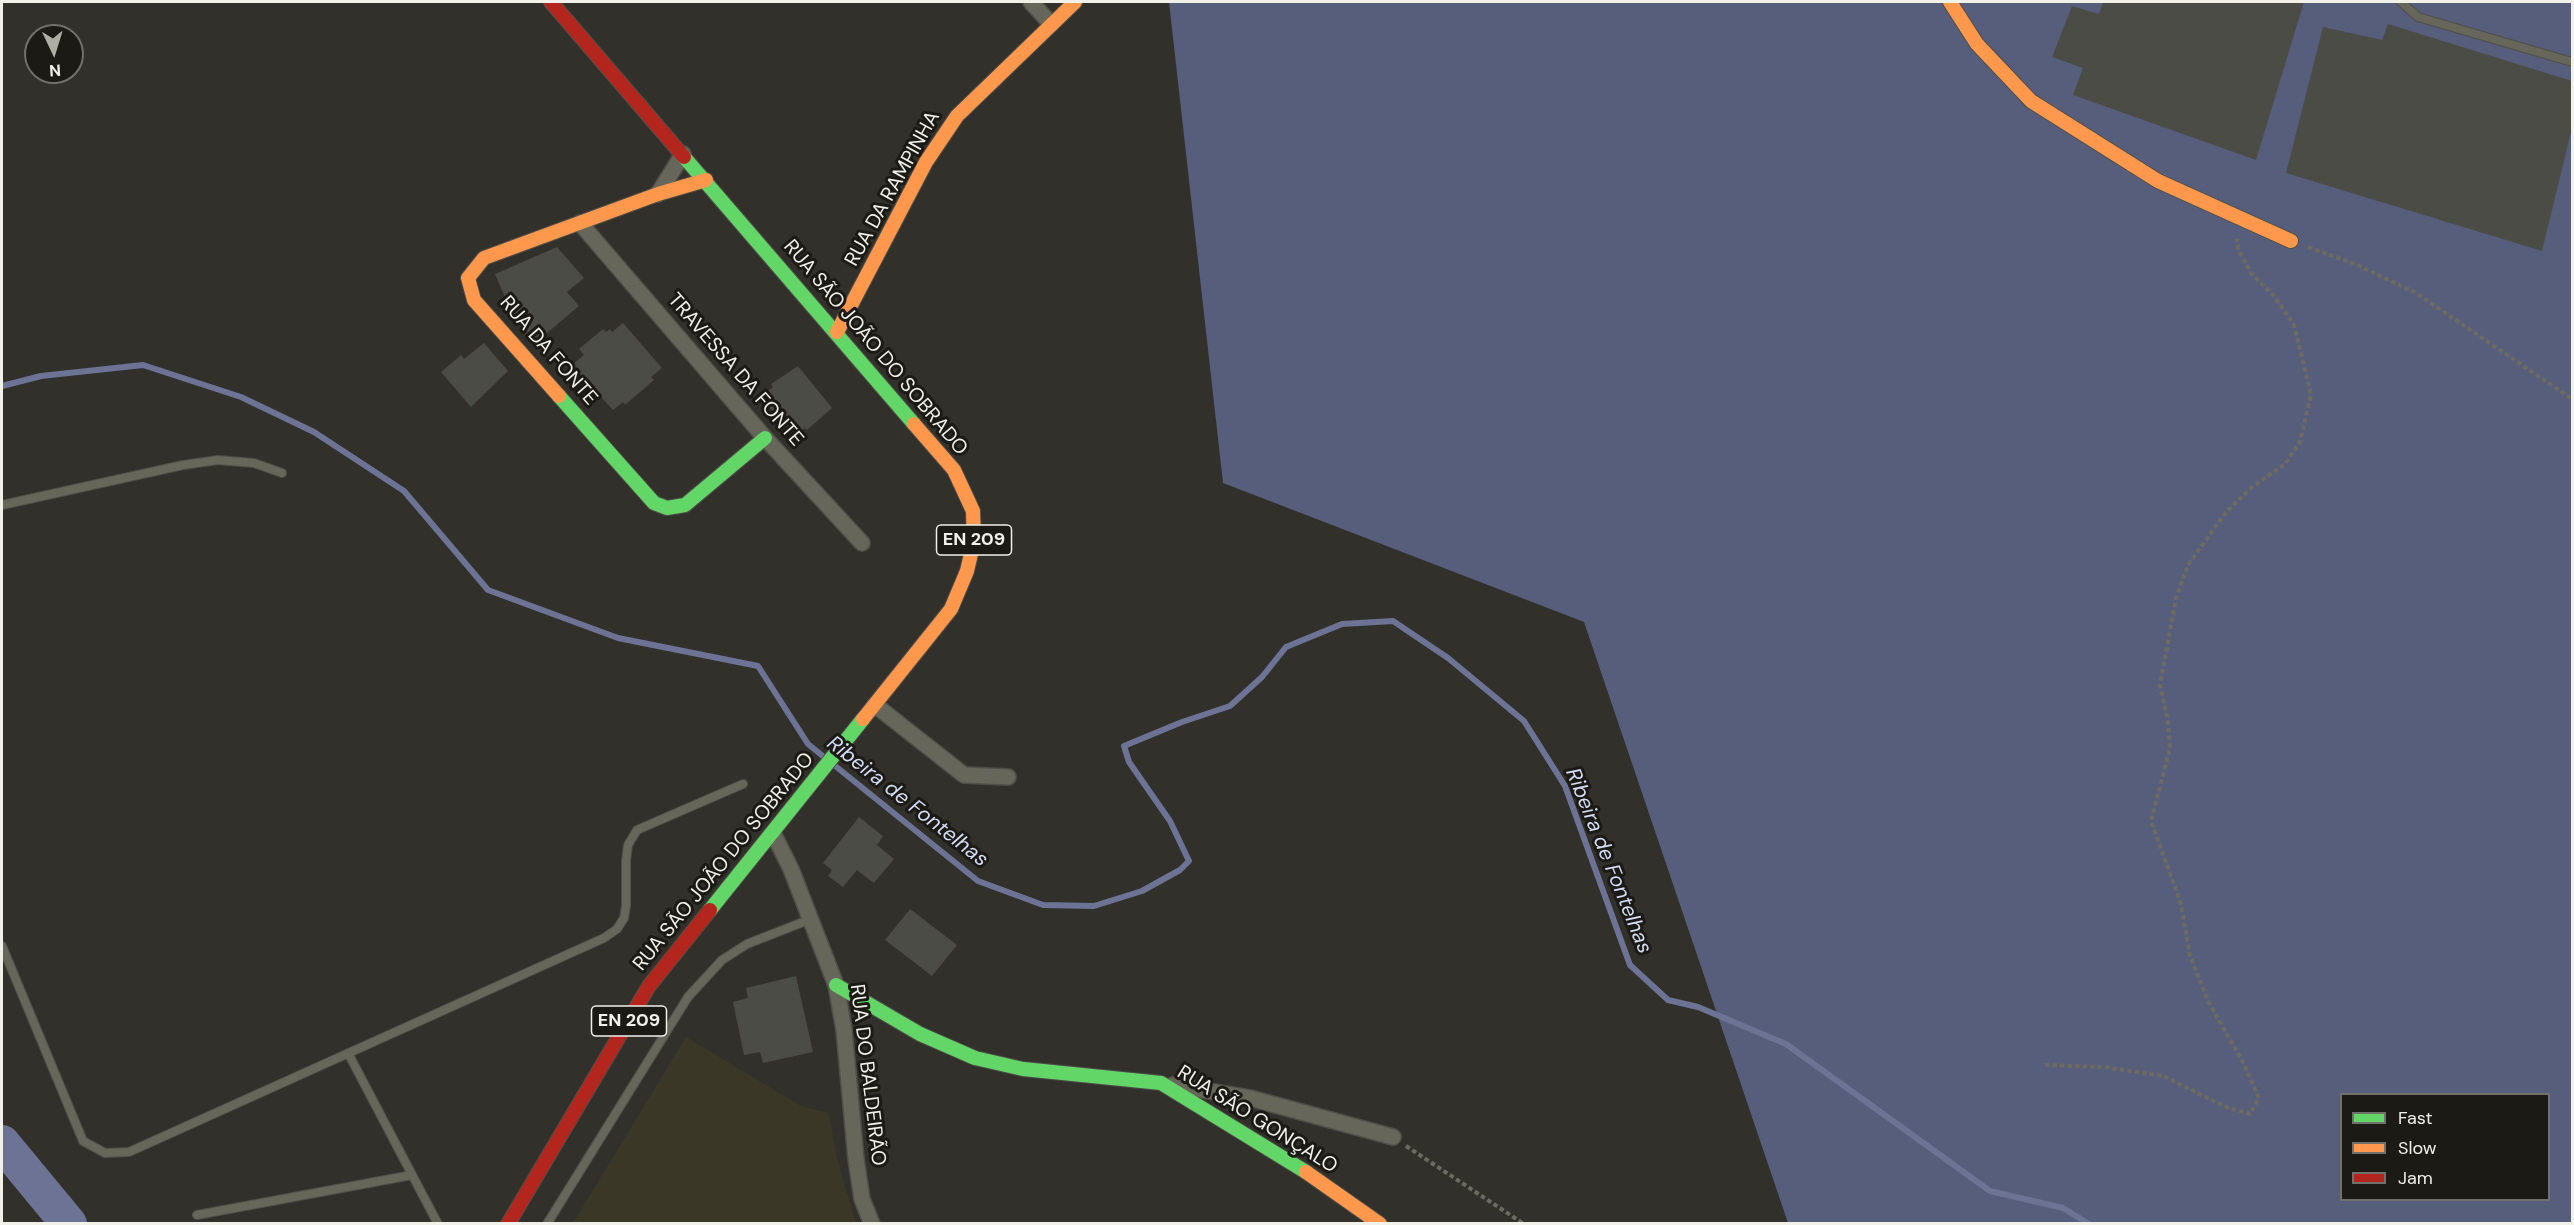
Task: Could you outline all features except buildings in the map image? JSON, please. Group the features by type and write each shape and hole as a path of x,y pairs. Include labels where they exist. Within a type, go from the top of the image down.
{"street":[{"name":"RUA SÃO JOÃO DO SOBRADO","path":"508,1224 650,986 951,609 967,571 974,541 973,511 954,470 551,2"},
{"path":"1031,2 1052,24"},
{"name":"RUA DA RAMPINHA","path":"837,332 927,162 957,116 1075,2"},
{"path":"1950,2 1977,44 2031,101 2158,181 2290,241"},
{"path":"658,194 683,154"},
{"name":"RUA DA FONTE","path":"706,180 658,194 484,258 468,278 474,300 654,503 667,508 684,505 765,438"},
{"name":"TRAVESSA DA FONTE","path":"580,223 765,438 862,543"},
{"path":"875,705 964,775 1008,777"},
{"name":"RUA DO BALDEIRÃO","path":"773,833 791,869 836,984 844,1030 856,1159 862,1199 872,1224"},
{"name":"RUA SÃO GONÇALO","path":"836,984 920,1034 975,1058 1023,1070 1161,1083 1283,1156 1371,1221"},
{"path":"1161,1083 1250,1098 1393,1137"}],"lane":[{"path":"2401,2 2418,17 2572,62"},
{"path":"2,506 183,465 218,460 254,463 282,473"},
{"path":"2,946 83,1141 105,1153 129,1152 617,929 626,906 628,845 637,830 743,784"},
{"path":"547,1224 688,997 722,960 747,944 811,919"},
{"path":"348,1053 438,1224"},
{"path":"196,1215 412,1175"}],"path":[{"path":"2045,1065 2104,1067 2163,1076 2226,1107 2250,1114 2259,1098 2244,1064 2209,1003 2190,956 2181,904 2151,821 2170,748 2168,721 2160,685 2176,598 2188,565 2226,512 2252,487 2285,464 2300,442 2311,395 2294,325 2274,297 2251,273 2238,249 2232,214"},
{"path":"2290,241 2355,264 2416,293 2572,399"},
{"path":"1393,1137 1524,1224"}],"shaded area":[{"path":"1169,2 2572,2 2572,1223 1788,1223 1584,622 1223,483"},
{"path":"686,1037 801,1106 829,1113 837,1159 856,1223 573,1223"}],"waterway":[{"name":"Ribeira de Fontelhas","path":"2,386 41,376 143,365 241,397 314,432 404,491 488,590 618,638 758,666 808,744 824,757"},
{"name":"Ribeira de Fontelhas","path":"834,765 978,881 1043,905 1094,906 1142,891 1180,870 1189,861 1170,821 1129,762 1124,746 1182,722 1230,706 1262,677 1286,647 1342,624 1393,621 1448,658 1524,721 1565,786 1630,965 1668,1000 1698,1007 1786,1044 1990,1191 2063,1208 2089,1224"},
{"path":"2,1143 69,1224"}],"traffic: fast":[{"path":"684,157 914,424"},
{"path":"559,396 654,503 667,508 685,505 765,438"},
{"path":"710,910 863,719"},
{"path":"836,985 920,1034 975,1058 1023,1069 1161,1083 1306,1172"}],"traffic: slow":[{"path":"837,332 926,162 957,116 1075,2"},
{"path":"1950,2 1977,44 2031,101 2158,181 2291,241"},
{"path":"559,396 474,300 468,278 484,258 658,194 706,180"},
{"path":"863,719 951,609 967,571 974,541 973,511 954,470 914,424"},
{"path":"1306,1172 1380,1224"}],"traffic: jam":[{"path":"551,2 684,157"},
{"path":"508,1224 649,986 710,910"}]}
